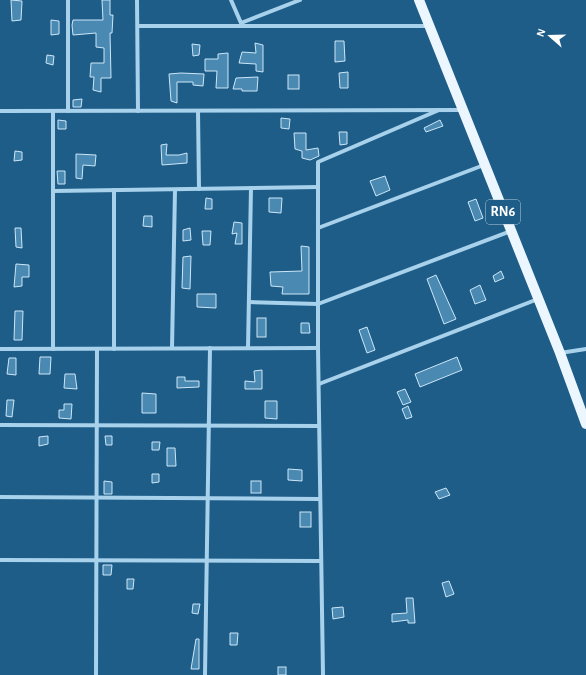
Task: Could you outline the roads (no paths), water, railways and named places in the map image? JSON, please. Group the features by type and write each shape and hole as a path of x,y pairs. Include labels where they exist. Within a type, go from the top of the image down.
{"main road":[{"name":"RN6","path":"419,0 560,353 586,424"}],"street":[{"path":"68,0 68,111"},
{"path":"138,0 138,111"},
{"path":"231,0 241,23 300,0"},
{"path":"138,26 429,26"},
{"path":"323,675 318,348 318,162 439,110"},
{"path":"0,111 462,110"},
{"path":"53,111 53,349"},
{"path":"198,111 199,189"},
{"path":"318,228 484,164"},
{"path":"53,191 318,187"},
{"path":"248,348 251,188"},
{"path":"114,190 114,349"},
{"path":"172,348 176,190"},
{"path":"249,302 318,304 511,231"},
{"path":"319,384 538,299"},
{"path":"205,675 210,348"},
{"path":"0,349 318,348"},
{"path":"96,675 98,349"},
{"path":"560,353 586,349"},
{"path":"0,425 319,426"},
{"path":"0,497 320,499"},
{"path":"0,560 321,561"}]}
